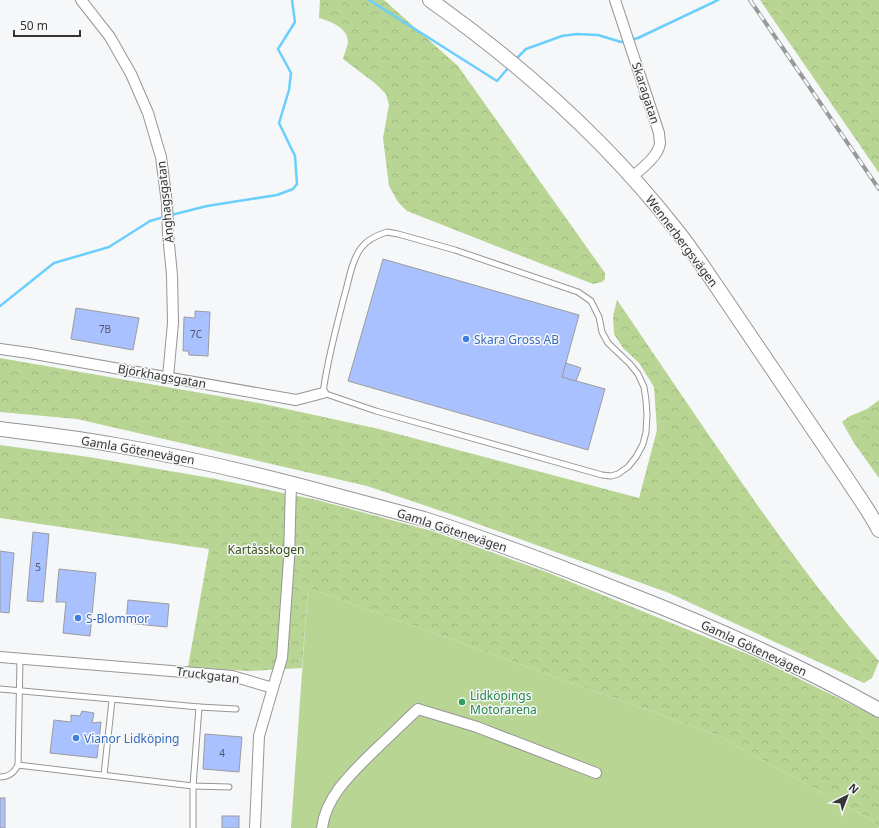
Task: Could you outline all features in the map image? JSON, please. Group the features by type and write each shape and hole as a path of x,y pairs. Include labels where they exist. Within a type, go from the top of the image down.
{"street":[{"name":"Änghagsgatan","path":"81,0 110,38 131,74 148,113 161,157 167,203 172,274 173,324 168,377"},
{"name":"Wennerbergsvägen","path":"430,0 480,36 546,91 599,141 632,177 674,227 699,261 840,469 879,530"},
{"name":"Skaragatan","path":"615,0 659,134 660,144 653,157 632,177"},
{"name":"Björkhagsgatan","path":"0,349 296,400 323,394"},
{"name":"Gamla Götenevägen","path":"0,429 117,445 191,460 291,483 422,519 582,575 685,617 738,639 877,705"},
{"path":"255,828 259,736 282,658 289,559 291,483"},
{"name":"Truckgatan","path":"0,657 232,676 273,688"},
{"path":"322,828 322,823 329,804 342,784 418,709 477,727 596,773"}],"lane":[{"path":"387,232 454,250 578,292 591,301 599,316 602,332 608,343 630,364 638,374 644,387 647,415 646,432 643,444 636,457 628,467 618,474 602,476 323,394 330,350 354,260 362,246 375,236 387,232"},
{"path":"0,777 10,775 14,772 18,765 20,659"},
{"path":"0,690 236,709"},
{"path":"104,775 112,700"},
{"path":"194,828 193,786 199,707"},
{"path":"18,765 193,786 229,787"}],"green space":[{"path":"320,0 384,0 458,66 605,273 605,279 602,282 593,284 407,211 398,202 389,186 383,138 389,105 386,94 376,84 343,59 348,43 347,36 337,25 319,18"},
{"path":"760,0 879,0 879,173"},
{"path":"617,300 775,529 825,596 879,661 872,678 864,683 669,593 459,517 367,486 77,419 0,412 0,358 259,403 379,429 639,498 657,430 654,387 639,363 623,348 614,334 613,316"},
{"path":"879,400 879,478 854,443 842,422 850,416 867,409"},
{"name":"Kartåsskogen","path":"0,445 89,457 216,479 317,500 432,531 544,571 757,658 879,718 879,828 875,822 717,735 308,588 302,668 249,671 188,667 209,549 0,518"},
{"name":"Lidköpings Motorarena","path":"308,588 717,735 875,822 879,828 291,828"}],"building":[{"name":"Skara Gross AB","path":"383,259 579,315 562,377 605,389 588,450 348,381"},
{"path":"76,308 139,318 133,350 71,339"},
{"path":"195,311 210,312 208,356 189,355 188,351 183,351 184,317 195,318"},
{"path":"566,363 581,368 576,381 562,377"},
{"path":"33,532 49,534 43,602 27,601"},
{"path":"0,551 14,553 9,613 0,612"},
{"name":"S-Blommor","path":"59,569 96,573 90,636 63,633 66,602 56,602"},
{"path":"128,600 169,604 167,627 126,623"},
{"name":"Vianor Lidköping","path":"82,711 94,713 92,723 101,722 97,758 50,753 54,720 71,722 71,715 80,716"},
{"path":"205,734 242,737 239,772 203,769"},
{"path":"0,798 5,798 5,828 0,828"},
{"path":"222,816 239,816 239,828 222,828"}],"waterway":[{"path":"171,215 207,206 277,195 293,189 297,184 295,156 279,123 289,90 291,73 278,49 295,22 292,0"},
{"path":"369,0 497,81 509,67"},
{"path":"630,40 638,38 718,0"},
{"path":"515,60 526,49 562,36 577,34 598,35 621,42 625,41"},
{"path":"0,306 54,263 109,247 150,221 164,217"}],"railway":[{"path":"750,0 879,189"}],"place":[{"name":"Skara Gross AB","path":"466,339"},
{"name":"S-Blommor","path":"78,618"},
{"name":"Lidköpings Motorarena","path":"462,702"},
{"name":"Vianor Lidköping","path":"76,738"}]}
